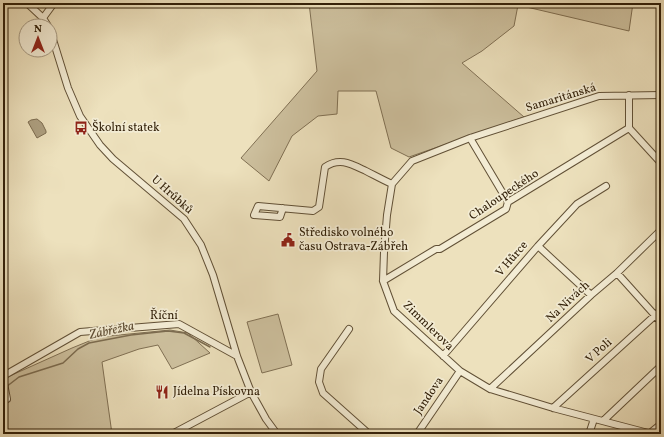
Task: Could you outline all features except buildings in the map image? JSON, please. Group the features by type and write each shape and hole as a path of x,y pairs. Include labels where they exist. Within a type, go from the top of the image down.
{"street":[{"path":"27,3 43,18 54,3"},
{"name":"U Hrůbků","path":"58,56 68,88 80,116 100,145 113,159 184,218 201,245 213,275 237,356 251,392 266,419 277,434"},
{"path":"629,95 629,128 661,163"},
{"name":"Samaritánská","path":"470,138 600,96 661,95"},
{"name":"Chaloupeckého","path":"383,281 506,209 508,202 629,128"},
{"path":"283,208 280,217 254,215 258,206 283,208 313,211 319,207 325,167 331,163 349,163 392,184 412,161 470,138 508,202"},
{"name":"Zimmlerova","path":"392,184 387,215 383,281 394,312 460,371 490,389 553,408 651,434"},
{"name":"V Hůrce","path":"443,356 538,246 577,204 606,186"},
{"name":"Na Nivách","path":"490,389 661,230"},
{"path":"538,246 591,295"},
{"path":"617,272 661,322"},
{"name":"V Poli","path":"553,408 661,310"},
{"name":"Říční","path":"3,379 5,375 80,332 179,324 237,356"},
{"path":"349,329 321,369 319,382 324,393 369,434"},
{"path":"603,421 661,366"},
{"name":"Jandova","path":"417,434 460,371"},
{"path":"3,379 6,399"},
{"path":"172,434 251,392"},
{"path":"589,434 594,419"},
{"path":"651,434 661,424"}],"shaded area":[{"path":"309,3 633,3 629,31 518,5 514,26 482,51 462,63 524,117 409,157 391,148 376,91 338,91 337,114 318,116 292,136 269,181 241,158 317,71"},
{"path":"37,119 42,123 46,133 37,138 28,122"},
{"path":"278,314 292,365 262,373 247,322"},
{"path":"170,330 188,333 210,353 172,369 158,345 139,349 102,362 112,434 3,434 3,379 99,337"}],"waterway":[{"name":"Zábřežka","path":"6,387 19,377 63,363 78,349 89,343 131,335 168,331 184,333 210,347"}],"place":[{"name":"Školní statek","path":"81,128"},
{"name":"Středisko volného času Ostrava-Zábřeh","path":"288,240"},
{"name":"Jídelna Pískovna","path":"162,392"}]}
